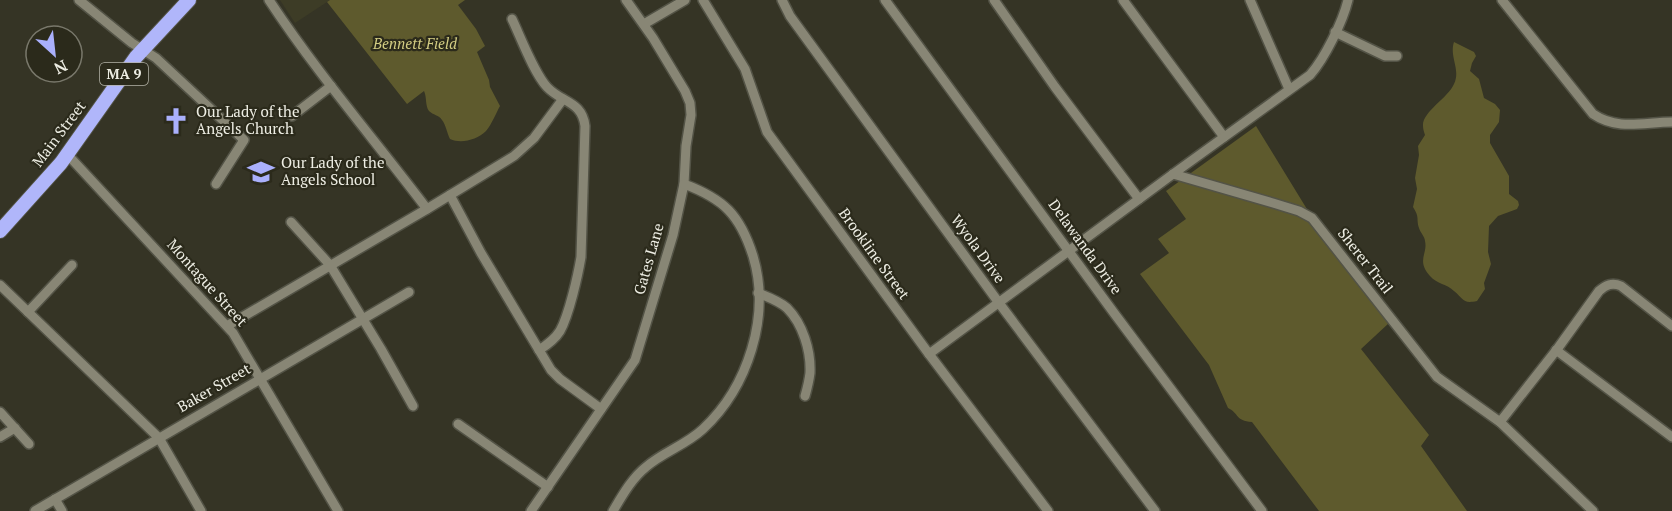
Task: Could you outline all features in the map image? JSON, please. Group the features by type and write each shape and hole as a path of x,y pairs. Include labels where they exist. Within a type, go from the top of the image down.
{"highway":[{"name":"Main Street","path":"0,231 39,189 67,154 136,57 189,0"}],"street":[{"path":"79,0 132,44 156,58 244,140 216,184"},
{"path":"269,0 331,86 427,209"},
{"name":"Gates Lane","path":"533,510 635,360 673,235 684,184 686,146 691,118 690,103 644,24 626,0"},
{"path":"644,24 685,0"},
{"name":"Brookline Street","path":"703,0 745,69 766,132 1048,511"},
{"name":"Wyola Drive","path":"782,0 790,16 999,303 1155,511"},
{"name":"Delawanda Drive","path":"885,0 1262,511"},
{"path":"994,0 1055,87 1139,199"},
{"path":"1123,0 1224,137"},
{"path":"1250,0 1289,90"},
{"path":"929,354 1312,73 1342,18 1348,0"},
{"path":"1502,0 1593,114 1609,123 1626,126 1672,122"},
{"path":"512,19 542,80 553,92 579,109 585,120 579,268 561,329 554,339 539,350"},
{"path":"1335,32 1385,56 1397,56"},
{"path":"292,116 331,86"},
{"path":"227,326 427,209 522,149 534,138 564,99"},
{"name":"Montague Street","path":"67,154 237,339 338,511"},
{"name":"Sherer Trail","path":"1173,174 1310,216 1432,372 1500,422 1593,511"},
{"path":"613,511 628,487 645,467 704,429 731,393 744,370 752,347 758,318 758,292 752,253 742,229 734,216 719,201 684,184"},
{"path":"450,195 554,373 601,409"},
{"path":"291,222 330,265 413,406"},
{"path":"28,312 72,266"},
{"path":"1500,422 1599,291 1610,284 1617,284 1624,288 1672,326"},
{"path":"0,285 159,438 201,511"},
{"name":"Baker Street","path":"34,511 409,292"},
{"path":"758,292 789,310 803,333 810,367 805,396"},
{"path":"1556,350 1672,437"},
{"path":"0,412 29,444"},
{"path":"458,424 548,487"},
{"path":"0,437 15,428"},
{"path":"55,499 62,511"}],"shaded area":[{"path":"280,0 330,0 295,23"}],"green space":[{"name":"Bennett Field","path":"330,0 465,0 458,5 476,29 485,46 477,52 500,106 486,131 469,140 450,139 445,124 428,109 424,91 407,104 327,2"},
{"path":"1454,42 1474,52 1476,56 1470,71 1479,79 1484,98 1500,110 1499,122 1490,135 1490,143 1509,176 1509,194 1518,201 1519,205 1517,209 1498,216 1489,226 1488,252 1491,264 1484,283 1485,289 1477,301 1472,302 1464,300 1451,289 1433,279 1426,270 1423,261 1425,239 1413,207 1417,189 1415,178 1419,155 1418,146 1425,135 1424,121 1451,89 1456,79"},
{"path":"1256,126 1332,250 1389,323 1361,349 1429,435 1421,446 1467,511 1319,511 1252,422 1243,420 1228,408 1209,365 1140,274 1169,253 1158,239 1186,219 1166,191"}],"place":[{"name":"Our Lady of the Angels Church","path":"176,121"},
{"name":"Our Lady of the Angels School","path":"261,172"}]}
